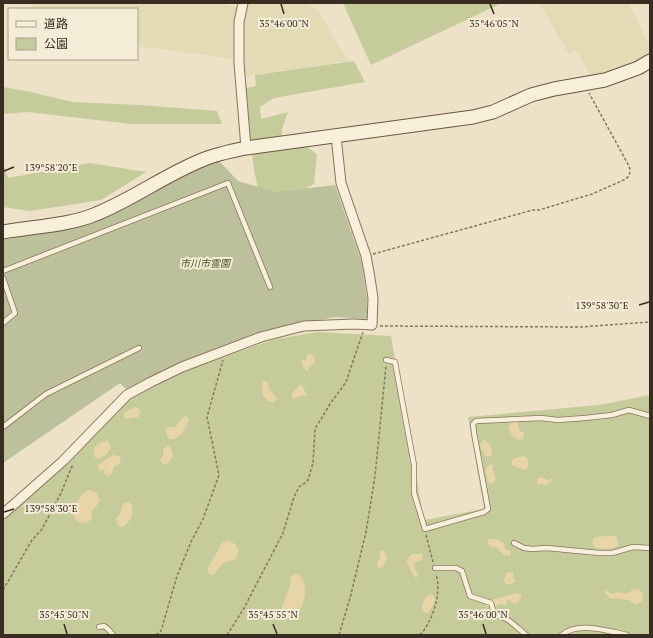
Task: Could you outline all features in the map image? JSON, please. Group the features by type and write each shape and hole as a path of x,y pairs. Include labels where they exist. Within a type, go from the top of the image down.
{"street":[{"path":"243,3 239,22 239,63 246,148"},
{"path":"3,232 64,222 94,215 202,160 224,152 473,117 493,112 531,95 612,78 638,68 650,60"},
{"path":"3,514 63,461 127,395 182,367 261,338 304,326 354,324 369,325 372,298 366,256 341,183 336,136"}],"lane":[{"path":"3,271 228,183 270,287"},
{"path":"3,278 15,313 3,323"},
{"path":"3,427 46,394 139,348"},
{"path":"386,360 395,362 414,465 414,493 425,529 484,512 488,509 474,433 473,424 476,421 541,418 558,420 612,415 629,410 650,416"},
{"path":"514,543 524,548 532,549 547,548 600,553 612,553 633,547 650,548"},
{"path":"435,568 456,568 462,570 470,596 491,604 493,611 499,617 508,619 526,635"},
{"path":"99,627 104,626 112,635"},
{"path":"562,635 575,628 600,629 627,635"}],"path":[{"path":"366,256 533,210 539,210 592,194 626,179 630,175 631,171 629,166 592,97 582,84"},
{"path":"227,635 243,610 282,533 294,497 299,487 308,480 313,463 315,429 330,404 346,382 369,325 580,327 650,322"},
{"path":"156,635 161,630 177,576 203,519 219,475 207,417 225,351"},
{"path":"339,635 350,598 366,532 379,444 386,360"},
{"path":"3,590 62,492 75,460"},
{"path":"420,635 425,629 437,601 438,578 425,529"}],"shaded area":[{"path":"33,3 221,3 237,8 235,25 235,59 138,46 138,8 32,8"},
{"path":"247,3 304,3 314,7 321,14 332,35 349,61 245,76 243,22"},
{"path":"539,3 629,3 650,47 650,55 621,69 591,76 576,51 569,54"}],"green space":[{"path":"343,3 502,3 371,65"},
{"path":"354,61 365,82 274,98 260,107 261,119 288,112 282,129 282,138 254,142 250,138 246,88 256,86 255,75"},
{"path":"3,87 73,102 217,111 222,124 131,124 28,112 3,114"},
{"path":"307,147 317,154 314,184 301,191 259,193 252,153"},
{"name":"市川市霊園","path":"219,161 238,181 276,192 335,185 362,263 368,319 334,317 282,328 127,390 120,383 3,463 3,240 47,232"},
{"path":"3,163 8,178 90,163 146,172 101,200 30,211 3,207"},
{"path":"317,332 391,336 424,520 484,509 468,417 599,405 650,395 650,635 3,635 3,519 129,398 166,378 206,363 272,340"}],"sand":[{"path":"310,354 314,356 315,362 306,371 301,362 303,359 306,361 307,355"},
{"path":"263,381 267,381 269,389 277,398 274,403 267,400 263,395"},
{"path":"300,385 302,385 307,395 299,396 294,399 292,398 292,394"},
{"path":"135,407 139,409 140,412 138,417 125,419 124,414"},
{"path":"185,415 189,419 184,429 176,438 169,439 166,429 168,427 175,427"},
{"path":"514,421 518,423 519,430 524,433 523,439 518,440 512,436 508,427 510,423"},
{"path":"483,440 485,440 491,448 492,452 490,457 485,456 480,445"},
{"path":"107,441 111,448 105,456 97,459 94,456 96,446"},
{"path":"167,446 172,450 172,457 166,464 163,464 160,460 163,456 163,450"},
{"path":"113,455 119,456 121,460 119,464 114,467 111,475 107,476 104,473 105,469 99,471 98,465"},
{"path":"523,456 527,458 529,464 526,470 511,464 513,459"},
{"path":"491,464 493,466 495,478 495,482 492,484 488,482 486,472 486,468"},
{"path":"542,477 547,480 552,479 552,481 546,485 537,484 537,479"},
{"path":"89,490 97,493 100,501 91,513 92,519 82,523 75,519 74,509 80,497"},
{"path":"129,502 132,505 133,511 130,519 124,526 121,527 118,525 116,519 121,512 123,504"},
{"path":"614,536 617,538 618,546 606,549 594,547 592,540 596,537"},
{"path":"489,539 497,539 504,543 505,549 510,551 510,556 503,555 498,548 490,547 487,542"},
{"path":"227,541 236,545 238,550 237,556 234,560 225,562 213,575 210,575 208,568 222,543"},
{"path":"381,550 384,550 387,558 383,566 380,568 377,566 377,563 380,558"},
{"path":"412,554 422,554 423,559 414,563 418,574 416,578 413,575 407,561 407,558"},
{"path":"506,573 513,573 513,578 516,582 508,585 504,580"},
{"path":"294,574 298,574 305,585 304,601 297,614 291,618 284,619 281,615 281,610 290,586 291,577"},
{"path":"637,589 642,592 643,600 635,604 628,600 610,598 604,592 604,590 612,594 619,592 627,594 632,590"},
{"path":"517,593 521,595 518,602 512,603 508,599 506,605 500,604 494,607 486,607 485,602"},
{"path":"430,594 433,595 435,599 433,605 428,613 423,612 422,607 426,597"}]}
